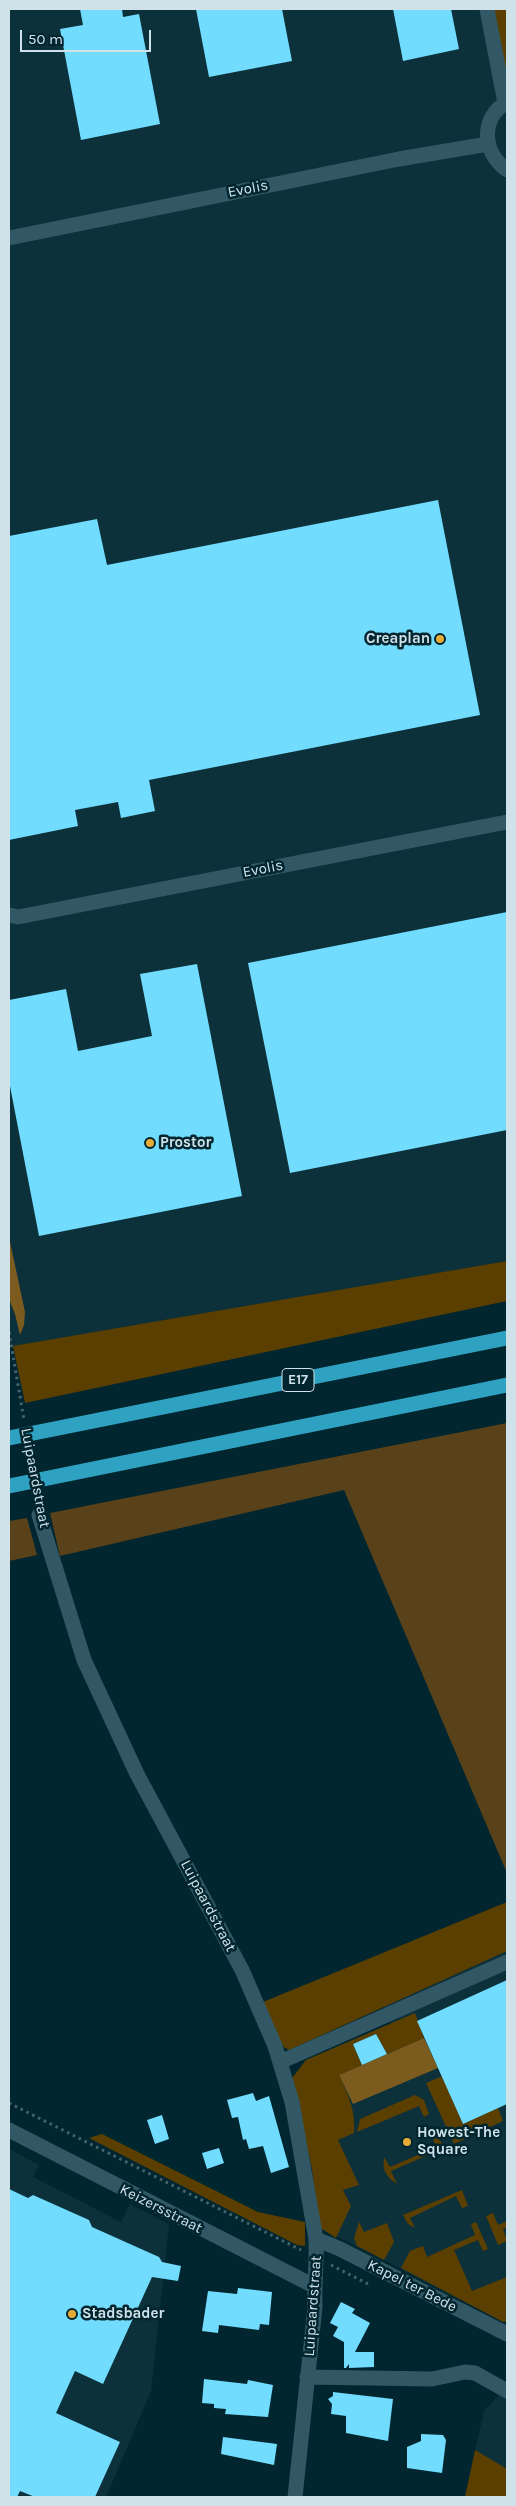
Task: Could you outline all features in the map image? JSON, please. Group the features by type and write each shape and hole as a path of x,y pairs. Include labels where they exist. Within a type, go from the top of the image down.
{"highway":[{"name":"E17","path":"9,1438 507,1338"},
{"path":"9,1486 507,1384"}],"street":[{"path":"487,9 506,102 498,109 488,125 488,144 495,160 507,170"},
{"name":"Evolis","path":"9,238 399,159 488,144"},
{"name":"Evolis","path":"12,920 507,822"},
{"name":"Luipaardstraat","path":"39,1515 84,1660 137,1774 242,1970 276,2046 292,2102 316,2239 317,2264 314,2286 315,2307 295,2497"},
{"path":"280,2062 507,1962"},
{"name":"Keizersstraat","path":"9,2130 314,2286"},
{"name":"Kapel ter Bede","path":"316,2239 348,2253 507,2334"},
{"path":"307,2377 432,2379 465,2372 474,2373 507,2391"}],"path":[{"name":"Luipaardstraat","path":"9,1332 25,1427"},
{"name":"Luipaardstraat","path":"28,1446 33,1476"},
{"path":"9,2104 305,2252"}],"shaded area":[{"path":"9,9 507,9 507,1261 9,1347"},
{"path":"492,9 507,9 507,84"},
{"path":"9,1237 25,1312 24,1325 20,1335 9,1299"},
{"path":"507,1261 507,1301 25,1403 13,1346"},
{"path":"507,1423 507,1873 344,1490 60,1556 50,1513"},
{"path":"27,1518 37,1555 9,1561 9,1521"},
{"path":"507,1902 507,1951 289,2050 280,2045 263,2002"},
{"name":"Howest-The Square","path":"507,1951 507,2324 319,2227 312,2169 292,2078 306,2060 390,2024 383,2007"},
{"path":"415,2013 424,2038 387,2054 376,2034 353,2044 362,2065 339,2075 351,2103 354,2117 354,2133 338,2140 359,2185 343,2190 351,2206 336,2238 319,2227 312,2169 292,2078 306,2060"},
{"path":"424,2038 438,2068 353,2104 339,2075"},
{"path":"442,2076 463,2124 498,2108 503,2121 454,2144 426,2083"},
{"path":"415,2095 424,2100 429,2114 424,2117 419,2106 357,2132 360,2119"},
{"path":"436,2132 444,2148 391,2171 397,2184 390,2179 384,2169 384,2157 390,2167 436,2147 431,2134"},
{"path":"102,2134 258,2212 305,2222 305,2246 297,2245 89,2138"},
{"name":"Stadsbader","path":"9,2149 39,2165 33,2177 121,2222 130,2204 169,2224 151,2391 106,2497 9,2497"},
{"path":"462,2190 468,2206 462,2208 456,2196 410,2218 415,2228 408,2224 403,2215"},
{"path":"493,2213 498,2225 507,2221 507,2227 503,2229 507,2241 498,2245 486,2216"},
{"path":"359,2222 364,2232 387,2223 394,2242 384,2260 357,2246 354,2238"},
{"path":"476,2222 488,2249 483,2251 478,2240 454,2250 472,2291 507,2277 507,2321 503,2322 401,2268 410,2251 423,2246 427,2257 475,2235 471,2224"},
{"path":"507,2386 507,2497 465,2497 484,2411"},
{"path":"475,2450 507,2469 507,2497 465,2497"}],"building":[{"path":"80,9 122,9 123,17 139,14 160,124 81,140 60,29 83,25"},
{"path":"196,9 282,9 292,61 209,77"},
{"path":"393,9 451,9 459,49 403,61"},
{"path":"438,500 480,715 149,780 155,811 121,818 118,802 75,810 78,826 9,840 9,536 97,519 107,565"},
{"path":"507,912 507,1130 290,1173 248,963"},
{"path":"197,964 242,1196 39,1236 9,1081 9,1000 66,989 78,1051 152,1036 140,974"},
{"name":"Howest-The Square","path":"507,1980 507,2104 463,2124 417,2021"},
{"path":"376,2034 387,2054 362,2065 353,2044"},
{"path":"253,2093 256,2101 269,2096 289,2167 271,2173 263,2146 249,2149 246,2139 243,2140 238,2117 232,2118 227,2100"},
{"path":"162,2115 169,2139 155,2144 147,2120"},
{"path":"219,2148 224,2163 207,2169 202,2153"},
{"name":"Stadsbader","path":"9,2189 28,2198 33,2195 89,2220 92,2227 159,2257 162,2262 181,2266 178,2281 152,2277 103,2384 75,2371 56,2413 120,2442 95,2497 35,2497 20,2491 17,2497 9,2497"},
{"path":"238,2288 272,2292 269,2325 260,2324 259,2330 219,2325 218,2333 202,2331 208,2291 237,2294"},
{"path":"341,2302 355,2309 352,2313 370,2323 355,2352 374,2352 374,2367 349,2368 349,2364 344,2368 344,2342 333,2336 338,2327 330,2323"},
{"path":"204,2379 247,2384 248,2380 273,2385 268,2417 225,2414 226,2409 214,2408 214,2404 202,2403"},
{"path":"333,2392 393,2399 388,2441 346,2433 346,2416 331,2414 332,2404 328,2399 333,2396"},
{"path":"421,2434 443,2435 446,2440 442,2473 407,2468 407,2447 421,2441"},
{"path":"223,2437 277,2444 274,2465 221,2454"}],"place":[{"name":"Creaplan","path":"440,639"},
{"name":"Prostor","path":"150,1143"},
{"name":"Howest-The Square","path":"407,2142"},
{"name":"Stadsbader","path":"72,2314"}]}
